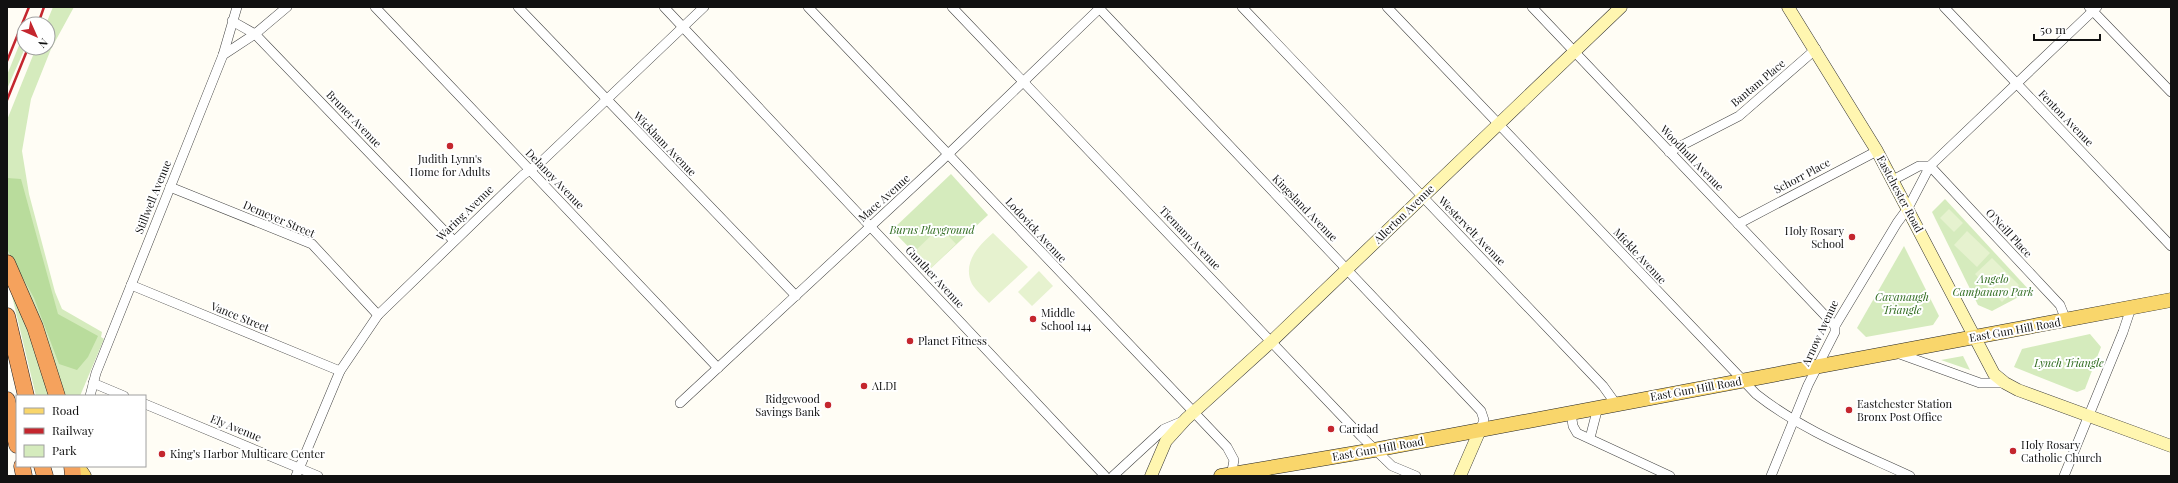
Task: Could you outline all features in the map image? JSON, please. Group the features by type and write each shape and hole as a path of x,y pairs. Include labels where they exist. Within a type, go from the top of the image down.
{"highway":[{"path":"7,263 35,327 57,395"},
{"path":"7,316 26,395"},
{"path":"7,400 16,440"}],"main road":[{"name":"Allerton Avenue","path":"1151,476 1166,441 1190,416 1272,342 1346,268 1621,7"},
{"name":"Eastchester Road","path":"1788,7 1816,49 1877,151 1991,370 2005,383 2088,416 2171,446"},
{"name":"East Gun Hill Road","path":"1228,476 1374,450 2171,300"},
{"path":"1460,476 1480,430"},
{"path":"78,467 84,476"}],"street":[{"name":"Stillwell Avenue","path":"90,395 93,384 131,286 223,55 237,7"},
{"path":"223,55 255,34 287,7"},
{"name":"Delanoy Avenue","path":"375,7 718,368"},
{"name":"Wickham Avenue","path":"518,7 796,296"},
{"name":"Gunther Avenue","path":"664,7 1105,476"},
{"name":"Waring Avenue","path":"298,472 340,371 378,315 454,241 704,7"},
{"name":"Lodovick Avenue","path":"808,7 948,154 1190,416 1231,453 1234,460 1228,476"},
{"name":"Tiemann Avenue","path":"952,7 1374,450 1392,466 1416,476"},
{"name":"Westervelt Avenue","path":"1242,7 1598,380 1616,404"},
{"name":"Mickle Avenue","path":"1387,7 1743,381 1762,398 1793,421 1910,476"},
{"name":"Woodhull Avenue","path":"1532,7 1835,326"},
{"name":"Fenton Avenue","path":"1944,7 2171,246"},
{"name":"Mace Avenue","path":"680,403 948,154 1099,8"},
{"name":"Kingsland Avenue","path":"1099,8 1481,411 1484,420 1480,430"},
{"path":"2093,8 2171,92"},
{"name":"Arnow Avenue","path":"1771,476 1817,367 1835,332 1835,326 1889,236 1908,208 1930,166 2093,8"},
{"name":"Bruner Avenue","path":"232,21 255,34 454,241"},
{"name":"Bantam Place","path":"1669,152 1739,116 1816,49"},
{"name":"Schorr Place","path":"1738,224 1877,151"},
{"path":"1893,180 1918,166 1930,166"},
{"name":"O'Neill Place","path":"1930,166 2060,305 2066,320"},
{"name":"Demeyer Street","path":"170,187 312,244 378,315"},
{"name":"Vance Street","path":"131,286 340,371"},
{"path":"2064,476 2123,332 2131,308"},
{"name":"Eastchester Road","path":"1896,352 1975,381 2005,383"},
{"path":"93,384 121,395"},
{"name":"Ely Avenue","path":"146,404 298,472 318,476"},
{"path":"1590,438 1598,407"},
{"path":"1571,413 1573,426 1577,433 1670,476"},
{"name":"Allerton Avenue","path":"1113,476 1164,429 1190,416"}],"green space":[{"path":"53,7 74,7 56,40 56,16 49,16"},
{"path":"16,53 16,56 21,56 7,89 7,75"},
{"path":"33,56 48,56 31,99 22,151 29,194 55,292 62,309 102,332 101,337 104,339 80,395 63,395 7,255 7,120"},
{"name":"Burns Playground","path":"951,174 988,215 930,269 892,230"},
{"path":"7,178 21,179 58,314 98,336 88,357 77,370 59,364 34,298 7,249"},
{"name":"Angelo Campanaro Park","path":"1945,199 2030,291 1992,311 1978,305 1932,212"},
{"path":"1949,209 1963,223 1954,232 1940,218"},
{"path":"940,227 956,244 930,269 914,252"},
{"path":"1967,231 1990,253 1977,267 1954,245"},
{"path":"993,233 1028,267 989,303 972,284 969,276 969,269 970,262 977,249"},
{"name":"Cavanaugh Triangle","path":"1904,246 1939,316 1933,325 1866,337 1857,328"},
{"path":"1992,258 2019,285 2002,302 1975,274"},
{"path":"1039,271 1053,286 1032,306 1018,292"},
{"path":"7,275 53,395 36,395"},
{"name":"Lynch Triangle","path":"2090,334 2101,347 2085,389 2077,392 2014,367 2022,349"},
{"path":"1963,356 1970,370 1941,360"}],"railway":[{"path":"7,61 29,7"},
{"path":"41,16 44,7"},
{"path":"7,100 25,56"}],"place":[{"name":"Judith Lynn's Home for Adults","path":"450,146"},
{"name":"Holy Rosary School","path":"1852,237"},
{"name":"Middle School 144","path":"1033,319"},
{"name":"Planet Fitness","path":"910,341"},
{"name":"ALDI","path":"864,386"},
{"name":"Ridgewood Savings Bank","path":"828,405"},
{"name":"Eastchester Station Bronx Post Office","path":"1849,410"},
{"name":"Caridad","path":"1331,429"},
{"name":"Holy Rosary Catholic Church","path":"2013,451"},
{"name":"King’s Harbor Multicare Center","path":"162,454"}]}
